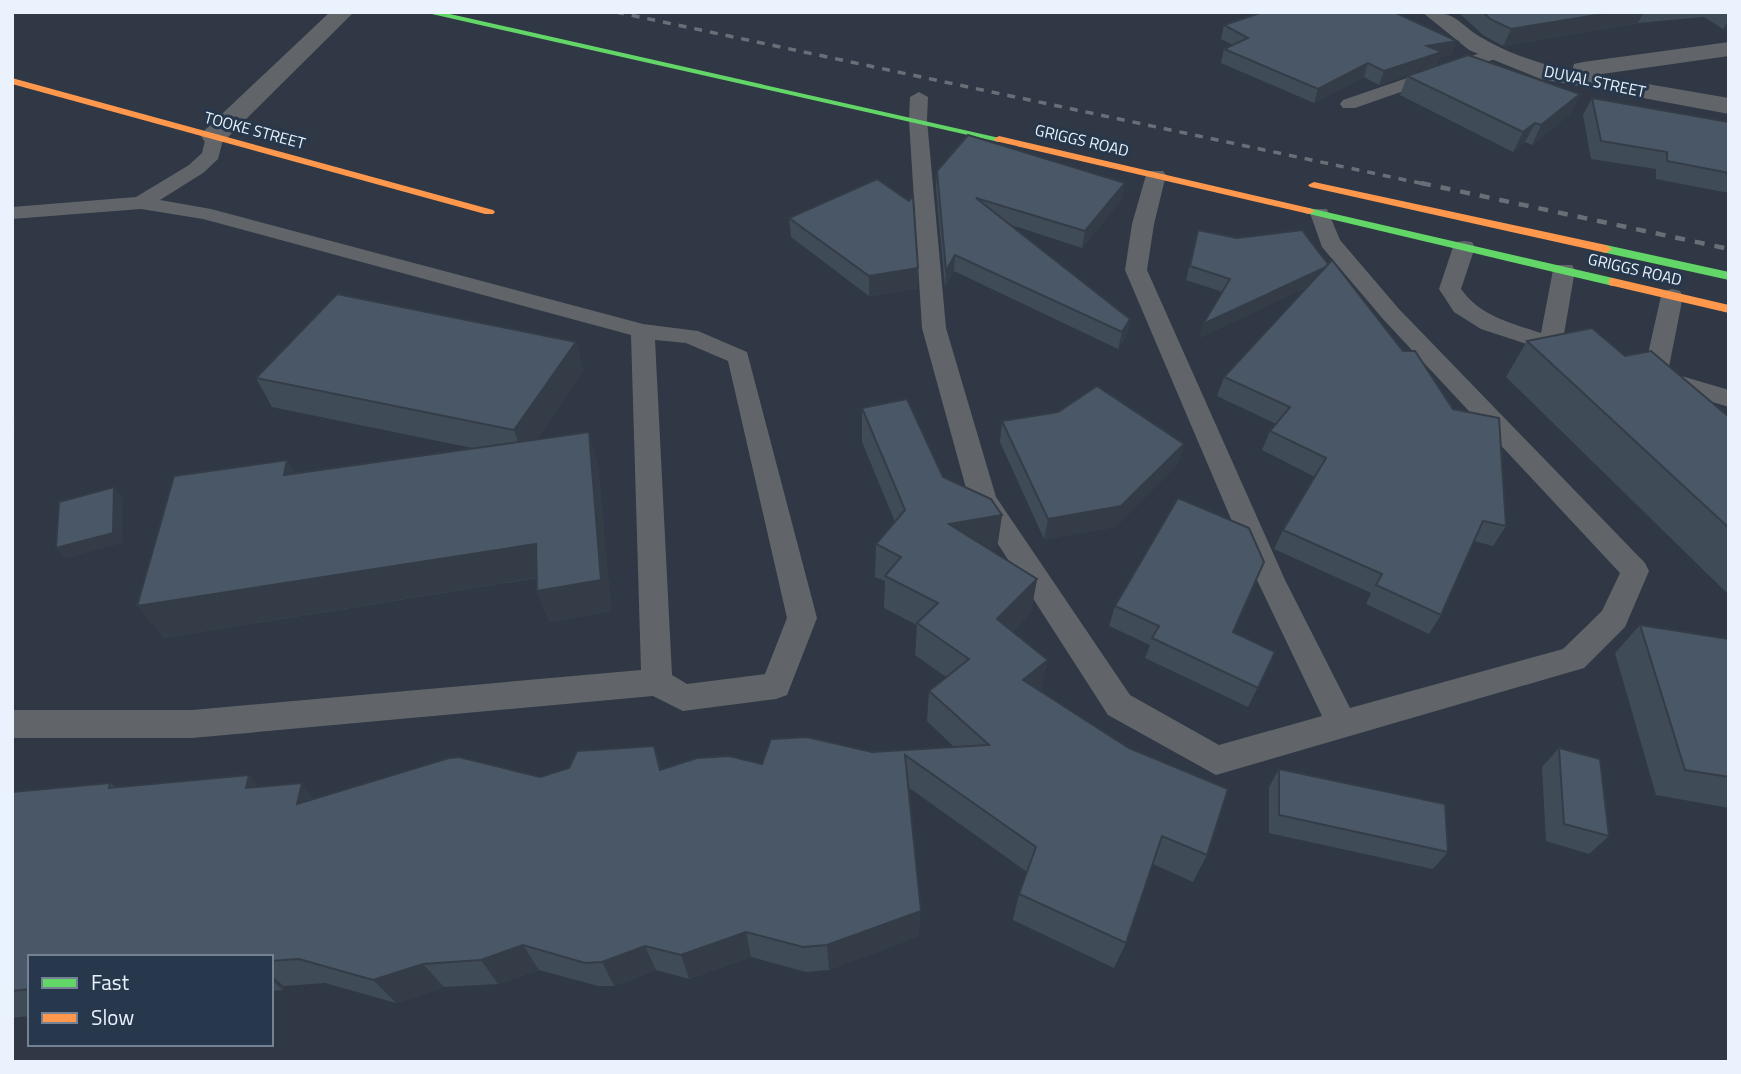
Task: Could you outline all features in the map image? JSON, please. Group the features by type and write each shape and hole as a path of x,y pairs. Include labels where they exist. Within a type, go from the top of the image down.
{"main road":[{"name":"GRIGGS ROAD","path":"427,12 919,103 1156,175 1729,309"},
{"name":"TOOKE STREET","path":"12,81 489,212"},
{"name":"GRIGGS ROAD","path":"1299,181 1729,276"}],"street":[{"path":"214,136 342,12"},
{"name":"DUVAL STREET","path":"1433,12 1476,46 1550,74 1729,106"},
{"path":"1550,74 1729,49"}],"lane":[{"path":"1349,104 1495,52"},
{"path":"919,103 934,328 983,499 1119,705 1216,760 1573,659 1614,619 1635,571 1391,314 1330,242 1320,213"},
{"path":"141,202 196,169 211,155 214,136"},
{"path":"1156,175 1143,224 1136,270 1271,580 1342,725"},
{"path":"12,212 141,202 204,213 643,331 690,337 739,357 802,618 776,686 683,698 657,682 192,724 12,724"},
{"path":"1464,247 1450,289 1462,307 1489,324 1590,356"},
{"path":"1551,344 1564,270"},
{"path":"1655,376 1672,296"},
{"path":"643,331 657,682"},
{"path":"1629,368 1729,399"}],"building":[{"path":"1263,12 1394,12 1457,41 1427,46 1442,52 1384,71 1368,63 1318,89 1224,49 1248,38 1224,25"},
{"path":"1483,12 1615,12 1511,29 1490,19"},
{"path":"1468,55 1580,94 1541,125 1535,123 1523,132 1407,76"},
{"path":"1592,98 1729,122 1729,173 1667,161 1667,152 1601,141"},
{"path":"968,135 1125,183 1085,231 976,198 1130,319 1122,332 955,255 946,271 937,171"},
{"path":"877,179 909,201 913,196 918,268 869,276 789,218"},
{"path":"1198,230 1237,238 1302,230 1328,264 1203,324 1230,279 1190,266"},
{"path":"1332,260 1403,351 1415,351 1453,409 1499,418 1506,526 1483,521 1441,615 1376,585 1382,574 1283,530 1326,458 1270,431 1290,407 1224,377"},
{"path":"337,294 576,342 514,430 256,378"},
{"path":"1592,328 1625,356 1651,351 1729,417 1729,528 1527,341"},
{"path":"1097,386 1184,444 1121,506 1048,519 1002,421 1058,412"},
{"path":"907,399 943,477 991,499 1002,515 949,524 1037,579 997,619 1048,660 1023,680 1129,748 1228,789 1207,855 1162,836 1126,943 1019,894 1036,847 905,755 921,911 827,945 803,947 746,932 681,955 645,946 602,962 585,963 523,945 481,960 423,964 373,980 299,959 273,961 273,955 28,955 28,989 12,991 12,792 110,783 109,788 249,775 246,788 302,783 297,804 459,757 540,777 569,768 577,751 654,746 660,770 697,758 729,756 762,764 771,739 807,737 872,752 989,745 929,691 969,659 917,623 938,603 885,576 901,557 876,544 905,510 862,408"},
{"path":"589,432 601,580 537,591 536,544 137,606 174,476 287,460 284,475"},
{"path":"114,487 113,533 56,548 59,502"},
{"path":"1178,498 1249,528 1264,562 1233,632 1275,652 1258,688 1152,638 1159,626 1115,606"},
{"path":"1640,625 1729,639 1729,777 1685,770"},
{"path":"1559,748 1600,759 1609,836 1564,824"},
{"path":"1279,769 1445,804 1448,852 1279,815"}],"railway":[{"path":"616,12 1429,185"},
{"path":"1421,183 1729,249"}],"traffic: fast":[{"path":"427,12 999,139"},
{"path":"1309,211 1613,282"},
{"path":"1606,249 1729,276"}],"traffic: slow":[{"path":"12,81 489,212"},
{"path":"999,139 1309,211"},
{"path":"1314,185 1606,249"},
{"path":"1613,282 1729,309"}]}
